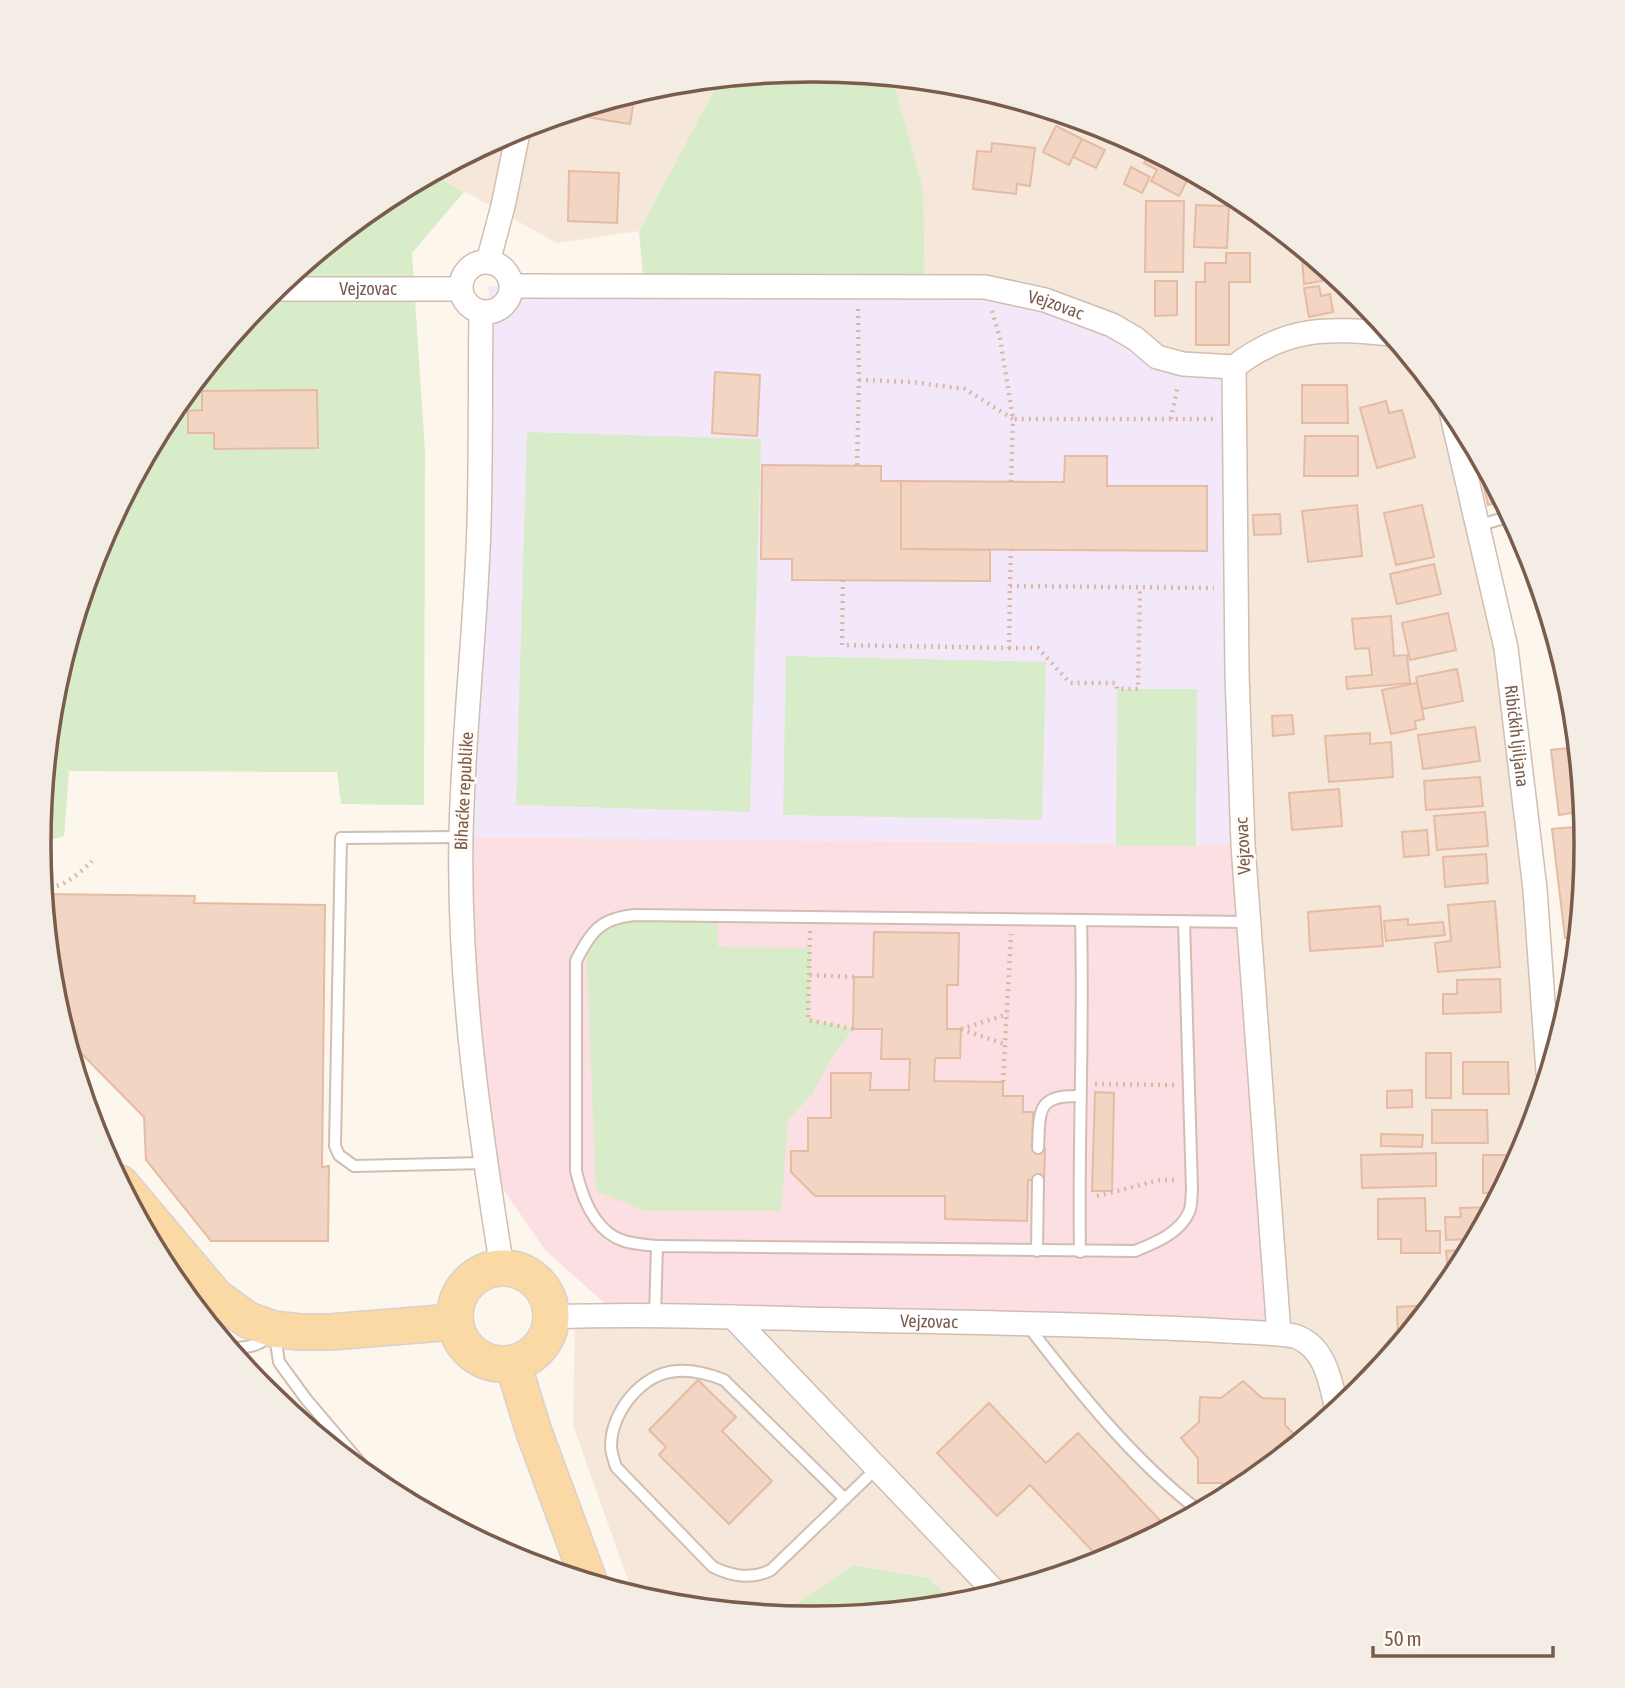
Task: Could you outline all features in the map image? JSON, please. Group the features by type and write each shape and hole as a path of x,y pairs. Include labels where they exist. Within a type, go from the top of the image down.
{"main road":[{"path":"149,1217 216,1297 248,1320 273,1329 330,1332 454,1322"},
{"path":"502,1268 518,1270 531,1277 542,1288 549,1301 551,1317 548,1333 541,1347 513,1364 497,1365 481,1360 468,1351 459,1338 454,1322 455,1306 461,1290 472,1278 486,1270 502,1268"},
{"path":"513,1364 534,1432 585,1570"}],"street":[{"path":"488,262 516,142"},
{"path":"488,262 496,264 507,273 512,286 508,301 502,307 496,311 481,313 467,304 460,289 465,272 480,263 488,262"},
{"name":"Vejzovac","path":"512,286 985,287 1045,300 1112,325 1136,339 1157,357 1182,364 1234,367 1242,832 1279,1334 1026,1323 655,1316 551,1317"},
{"name":"Vejzovac","path":"291,289 460,289"},
{"name":"Bihaćke republike","path":"481,313 479,525 461,837 464,962 469,1028 485,1163 502,1268"},
{"path":"1234,367 1255,350 1289,336 1320,331 1376,333"},
{"name":"Ribićkih ljiljana","path":"1458,441 1506,648 1535,889 1546,1047"},
{"path":"733,1317 988,1585"},
{"path":"1279,1334 1297,1337 1313,1350 1324,1364 1335,1398"}],"lane":[{"path":"1477,526 1501,519"},
{"path":"461,837 341,838 335,1146 339,1155 354,1166 485,1163"},
{"path":"1184,921 1192,1180 1189,1212 1178,1228 1157,1242 1135,1251 1080,1252 657,1246 622,1241 598,1221 582,1195 576,1171 576,961 599,926 617,916 810,916 1081,920 1184,921 1248,922"},
{"path":"1080,1252 1079,1096 1083,980 1081,920"},
{"path":"1038,1148 1040,1114 1046,1104 1054,1097 1079,1096"},
{"path":"1037,1251 1038,1180"},
{"path":"655,1316 657,1246"},
{"path":"1026,1323 1089,1405 1171,1489 1191,1505"},
{"path":"242,1348 251,1347 266,1339 273,1329"},
{"path":"273,1329 279,1362 345,1445"},
{"path":"845,1499 724,1380 705,1373 678,1370 648,1381 630,1396 617,1417 610,1449 616,1467 696,1552 713,1567 727,1574 758,1577 771,1570 845,1499 877,1468"}],"path":[{"path":"857,287 857,465"},
{"path":"1000,338 1013,419 1011,482"},
{"path":"1171,419 1182,364"},
{"path":"859,380 912,382 965,389 1013,419 1235,420"},
{"path":"1009,648 1011,550"},
{"path":"843,580 842,645 1038,648 1070,683 1116,683 1117,689 1138,689 1140,587"},
{"path":"1010,586 1236,588"},
{"path":"52,889 78,875 92,861"},
{"path":"810,916 808,1020 853,1029"},
{"path":"1003,1082 1012,919"},
{"path":"810,975 854,977"},
{"path":"1007,1045 961,1029 1008,1014"},
{"path":"1080,1084 1189,1085"},
{"path":"1079,1200 1160,1180 1192,1180"}],"shaded area":[{"path":"893,87 961,97 1010,108 1057,123 1104,140 1193,184 1236,211 1315,271 1351,305 1417,380 1458,440 1506,648 1544,1011 1556,1010 1534,1089 1516,1136 1496,1181 1446,1267 1417,1308 1351,1383 1315,1417 1236,1477 1193,1504 1104,1548 1010,1580 945,1594 929,1578 853,1565 795,1605 713,1599 629,1583 573,1425 575,1316 618,1315 1243,845 925,294 895,88"},
{"path":"715,89 639,231 557,243 442,179 521,140 568,123 615,108"},
{"path":"489,286 644,286 1045,300 1157,357 1234,367 1243,845 461,837 479,525"},
{"path":"461,837 1243,845 1279,1334 618,1315 546,1251 485,1163"}],"green space":[{"path":"812,82 895,88 923,189 925,294 644,286 639,231 715,89"},
{"path":"442,179 464,192 412,253 425,451 424,805 341,804 337,772 69,771 64,836 51,840 52,794 65,695 77,647 91,599 129,507 179,421 208,380 240,342 310,271 389,211"},
{"path":"527,432 761,439 750,812 516,805"},
{"path":"786,656 1046,662 1042,820 783,815"},
{"path":"1117,689 1197,689 1196,846 1116,846"},
{"path":"718,915 718,947 811,948 809,1019 853,1029 833,1056 811,1096 788,1120 781,1211 645,1211 596,1191 586,942 617,916"},
{"path":"853,1565 929,1578 945,1594 862,1604 795,1605"}],"building":[{"path":"633,104 630,124 587,117"},
{"path":"1056,126 1082,139 1069,165 1043,152"},
{"path":"1082,139 1105,150 1096,168 1073,157"},
{"path":"992,143 1035,148 1030,186 1017,184 1016,194 973,189 977,151 991,152"},
{"path":"1146,160 1187,181 1179,196 1151,181 1157,170 1144,163"},
{"path":"1131,167 1150,177 1142,193 1124,184"},
{"path":"569,171 619,173 617,223 568,221"},
{"path":"1146,201 1184,201 1183,272 1145,272"},
{"path":"1196,205 1229,207 1227,248 1194,247"},
{"path":"1226,253 1250,253 1250,282 1229,282 1229,345 1196,345 1196,282 1205,282 1205,263 1226,263"},
{"path":"1302,261 1322,277 1322,281 1304,284"},
{"path":"1155,281 1177,281 1177,315 1155,316"},
{"path":"1319,286 1321,296 1330,294 1333,312 1309,317 1304,288"},
{"path":"715,372 760,375 757,436 712,433"},
{"path":"1302,385 1347,385 1348,423 1302,423"},
{"path":"317,390 318,448 214,449 214,433 188,433 188,411 202,410 202,391"},
{"path":"1386,401 1389,413 1402,410 1415,457 1377,468 1360,408"},
{"path":"1305,436 1358,436 1358,476 1304,476"},
{"path":"1065,456 1107,456 1107,486 1207,486 1207,551 901,549 901,481 1064,482"},
{"path":"762,465 881,466 881,481 901,481 901,549 990,550 990,581 792,580 792,559 761,559"},
{"path":"1483,483 1494,503 1488,505"},
{"path":"1357,505 1362,556 1308,562 1302,511"},
{"path":"1422,505 1434,557 1396,565 1384,513"},
{"path":"1280,514 1281,534 1254,535 1253,515"},
{"path":"1434,564 1441,594 1397,604 1390,574"},
{"path":"1448,613 1456,650 1410,660 1402,623"},
{"path":"1391,616 1394,656 1407,655 1410,683 1347,689 1346,677 1372,675 1369,648 1355,649 1352,619"},
{"path":"1457,669 1463,701 1422,709 1416,677"},
{"path":"1417,683 1424,719 1415,721 1416,729 1391,734 1382,690"},
{"path":"1292,715 1294,734 1273,736 1272,716"},
{"path":"1475,727 1480,761 1423,769 1418,735"},
{"path":"1370,733 1370,744 1391,742 1393,777 1329,782 1325,736"},
{"path":"1568,748 1573,813 1559,815 1551,750"},
{"path":"1480,777 1483,806 1426,810 1424,781"},
{"path":"1339,789 1342,826 1292,830 1289,793"},
{"path":"1485,812 1488,846 1437,850 1434,816"},
{"path":"1574,827 1573,894 1569,938 1565,938 1552,829"},
{"path":"1427,830 1429,855 1404,857 1402,832"},
{"path":"1486,854 1488,883 1445,887 1443,857"},
{"path":"52,894 195,896 194,903 325,905 322,1167 329,1166 328,1241 211,1241 146,1160 144,1117 80,1053 65,993"},
{"path":"1495,901 1500,967 1438,972 1435,943 1451,941 1448,905"},
{"path":"1380,906 1383,946 1310,951 1308,912"},
{"path":"1408,919 1408,925 1443,922 1445,935 1386,941 1384,921"},
{"path":"874,932 959,933 958,985 947,985 947,1029 961,1029 960,1058 935,1058 934,1081 1003,1082 1003,1096 1023,1096 1023,1112 1033,1112 1032,1148 1045,1148 1044,1180 1028,1180 1027,1221 945,1219 945,1196 815,1196 791,1172 791,1151 808,1151 808,1118 831,1118 831,1073 871,1073 870,1090 909,1090 910,1059 881,1059 882,1029 853,1029 854,977 873,977"},
{"path":"1500,979 1501,1012 1443,1014 1443,994 1457,994 1457,980"},
{"path":"1426,1053 1451,1053 1451,1098 1426,1098"},
{"path":"1463,1062 1508,1062 1509,1094 1463,1094"},
{"path":"1412,1090 1412,1107 1387,1108 1387,1091"},
{"path":"1095,1092 1114,1093 1112,1191 1092,1191"},
{"path":"1432,1110 1487,1110 1488,1143 1432,1143"},
{"path":"1381,1134 1423,1135 1422,1147 1381,1146"},
{"path":"1436,1153 1436,1186 1362,1188 1361,1155"},
{"path":"1483,1155 1508,1155 1489,1193 1483,1193"},
{"path":"1425,1198 1426,1231 1440,1231 1440,1253 1401,1253 1401,1239 1378,1239 1378,1199"},
{"path":"1482,1207 1463,1239 1446,1240 1445,1217 1461,1217 1460,1208"},
{"path":"1456,1250 1447,1265 1446,1251"},
{"path":"1419,1306 1398,1331 1397,1307"},
{"path":"698,1380 736,1417 722,1431 772,1481 729,1524 659,1455 666,1447 649,1430"},
{"path":"1243,1381 1262,1398 1285,1399 1285,1425 1294,1434 1223,1485 1198,1483 1198,1458 1181,1438 1199,1422 1200,1397 1221,1398"},
{"path":"989,1403 1046,1463 1078,1433 1160,1521 1093,1552 1030,1485 997,1516 937,1453"}]}
